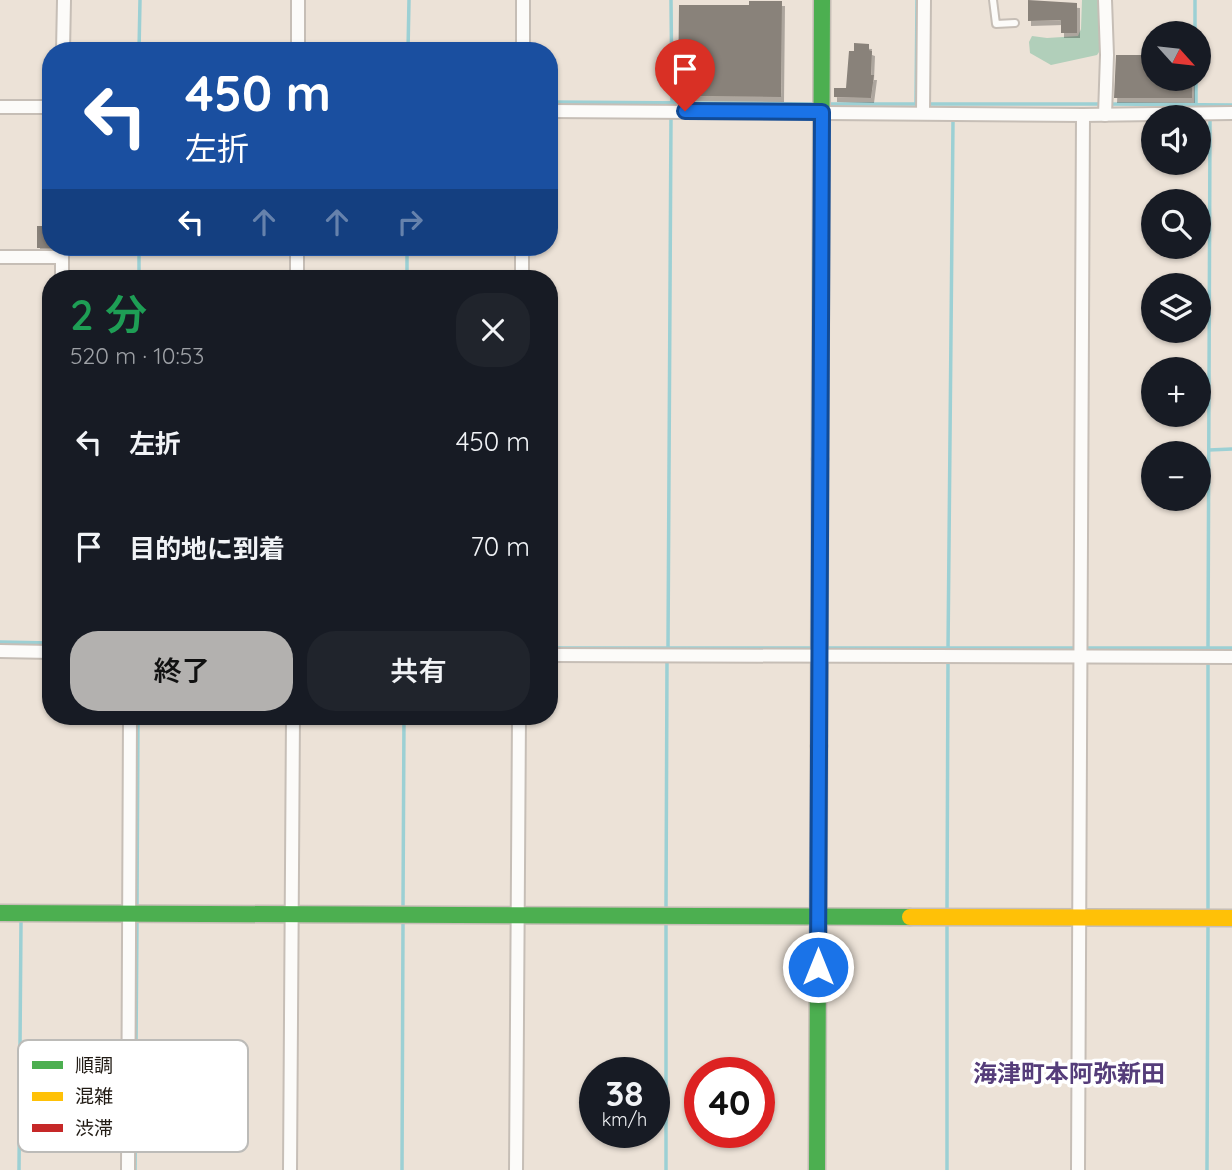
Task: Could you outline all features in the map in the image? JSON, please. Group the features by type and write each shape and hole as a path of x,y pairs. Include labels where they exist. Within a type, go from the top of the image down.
{"street":[{"path":"63,42 64,0"},
{"path":"298,0 298,42"},
{"path":"523,0 523,42"},
{"path":"817,1170 822,0"},
{"path":"923,113 924,0"},
{"path":"1105,0 1105,115"},
{"path":"0,107 42,107"},
{"path":"558,111 1083,115 1232,113"},
{"path":"1079,1170 1083,115"},
{"path":"0,257 42,254"},
{"path":"0,650 42,652"},
{"path":"558,655 1232,657"},
{"path":"128,1040 130,725"},
{"path":"290,1170 293,725"},
{"path":"516,1170 519,725"},
{"path":"0,913 291,912 1232,918"},
{"path":"128,1152 128,1170"}],"lane":[{"path":"993,0 996,24 1015,23"}],"green space":[{"path":"1082,0 1102,0 1103,46 1097,55 1051,65 1030,53 1029,42 1032,36 1078,36 1081,29"}],"building":[{"path":"1028,0 1077,3 1077,33 1061,33 1061,20 1028,21"},
{"path":"749,1 782,1 781,97 678,96 679,5 749,5"},
{"path":"854,43 869,44 869,50 872,51 871,75 874,75 871,98 834,97 834,88 846,88 849,51 854,51"},
{"path":"1116,55 1141,55 1141,91 1192,91 1192,98 1114,98"},
{"path":"37,226 42,226 42,248 37,248"}],"waterway":[{"path":"139,42 140,0"},
{"path":"408,42 409,0"},
{"path":"671,0 672,103"},
{"path":"916,104 917,0"},
{"path":"1195,0 1195,21"},
{"path":"1196,91 1196,105"},
{"path":"558,102 814,104"},
{"path":"829,104 916,104"},
{"path":"929,104 1098,104"},
{"path":"1109,104 1232,105"},
{"path":"668,648 671,117"},
{"path":"948,651 953,121"},
{"path":"1208,651 1210,175"},
{"path":"139,256 139,270"},
{"path":"407,256 407,270"},
{"path":"1211,450 1232,449"},
{"path":"0,642 42,643"},
{"path":"558,648 813,648"},
{"path":"826,648 1073,648"},
{"path":"1087,648 1232,648"},
{"path":"666,908 667,660"},
{"path":"947,909 948,662"},
{"path":"1208,662 1208,910"},
{"path":"137,904 138,725"},
{"path":"403,907 404,725"},
{"path":"136,1040 137,921"},
{"path":"20,1040 21,922"},
{"path":"402,1170 403,923"},
{"path":"666,924 666,1170"},
{"path":"947,925 947,1170"},
{"path":"1207,1170 1208,926"},
{"path":"19,1152 19,1170"},
{"path":"135,1152 135,1170"}],"traffic: fast":[{"path":"820,459 822,0"},
{"path":"817,1170 819,746"},
{"path":"0,913 910,917"}],"traffic: slow":[{"path":"910,917 1232,918"}],"traffic: jam":[{"path":"819,746 820,459"}],"district":[{"name":"海津町本阿弥新田","path":"1069,1073"}],"route":[{"path":"685,111 822,112 818,967"}]}
